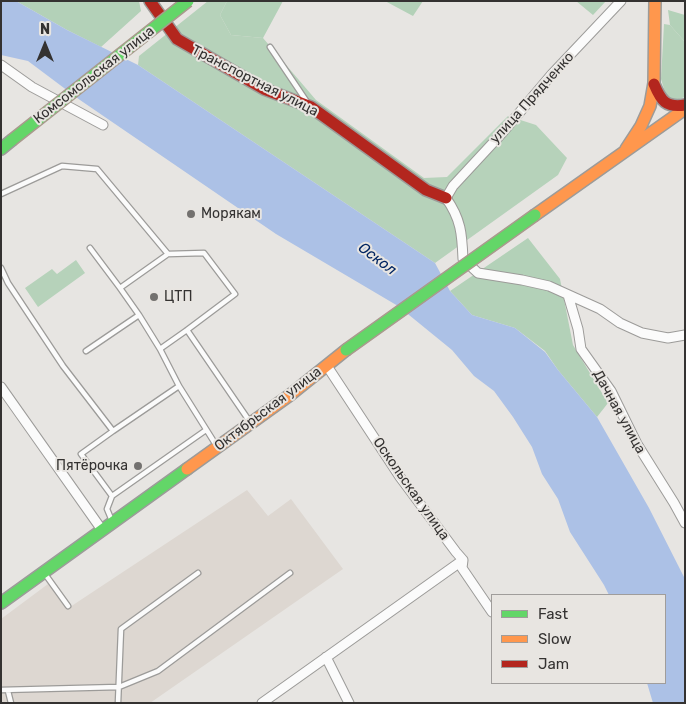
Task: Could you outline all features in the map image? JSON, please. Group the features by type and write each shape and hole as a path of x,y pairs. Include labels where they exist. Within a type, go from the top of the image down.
{"main road":[{"name":"Транспортная улица","path":"150,1 177,39 264,88 311,107 426,190 446,198"},
{"name":"Комсомольская улица","path":"1,149 188,1"},
{"path":"625,151 642,126 650,106 654,83 655,1"},
{"path":"654,83 659,97 666,104 677,106 685,104"},
{"path":"625,151 685,109"},
{"name":"Октябрьская улица","path":"1,603 252,424 346,350 625,151"}],"street":[{"name":"улица Прядченко","path":"446,198 453,186 503,132 552,74 621,1"},
{"path":"1,65 32,87 103,125"},
{"path":"446,198 455,210 461,231 463,259 478,273 549,286 600,309 620,323 642,333 668,338 685,335"},
{"name":"Дачная улица","path":"568,295 582,349 611,391 637,444 685,523"},
{"name":"Оскольская улица","path":"327,366 400,477 463,560 462,568 491,611"},
{"path":"1,387 107,526"},
{"path":"674,503 685,500"},
{"path":"262,703 463,560"},
{"path":"326,657 349,703"}],"lane":[{"path":"270,47 311,107"},
{"path":"1,194 62,166 97,170 168,254"},
{"path":"90,248 139,315 160,349 179,386 218,448"},
{"path":"120,288 168,254 204,252 234,294 160,349"},
{"path":"1,268 8,283 63,366 113,431"},
{"path":"86,351 139,315"},
{"path":"187,330 252,424"},
{"path":"112,496 81,454 179,386"},
{"path":"107,526 107,509 112,496 206,430"},
{"path":"44,573 68,606"},
{"path":"118,703 121,628 198,573"},
{"path":"1,690 119,686 158,671 290,573"},
{"path":"8,691 11,703"}],"shaded area":[{"path":"247,490 268,516 291,499 343,569 150,703 1,703 1,619 48,584 70,607"}],"green space":[{"path":"16,1 139,1 141,11 101,47"},
{"path":"208,1 227,1 220,15 231,35 263,38 316,100 424,178 447,177 508,116 536,125 567,158 558,175 435,263 138,65 139,56"},
{"path":"227,1 283,1 263,38 231,35 220,15"},
{"path":"385,1 423,1 413,16"},
{"path":"576,1 606,1 593,15"},
{"path":"668,10 685,15 685,42 670,25"},
{"path":"664,24 670,25 685,42 685,97 676,100 669,99 661,79"},
{"path":"528,238 560,279 573,345 608,403 597,417 558,370 545,351 515,328 472,315 450,291"},
{"path":"76,260 85,273 38,307 25,288 52,269 57,274"}],"water":[{"name":"Оскол","path":"1,1 16,1 67,30 138,65 435,263 450,291 472,315 515,328 545,352 597,417 649,508 685,579 685,703 653,703 647,684 666,684 666,594 608,594 570,532 558,499 542,474 532,447 513,417 494,391 474,376 452,350 398,306 276,234 80,100 28,61 1,55"}],"traffic: fast":[{"path":"12,140 188,1"},
{"path":"1,149 12,140"},
{"path":"346,350 535,215"},
{"path":"1,603 187,469"}],"traffic: slow":[{"path":"626,149 641,126 650,106 654,83 655,1"},
{"path":"535,215 685,109"},
{"path":"187,469 290,395 346,350"}],"traffic: jam":[{"path":"150,1 177,39 264,89 311,107 426,190 446,198"},
{"path":"654,84 665,102 678,106 685,105"}],"place":[{"name":"Морякам","path":"191,214"},
{"name":"ЦТП","path":"154,297"},
{"name":"Пятёрочка","path":"138,466"}]}
